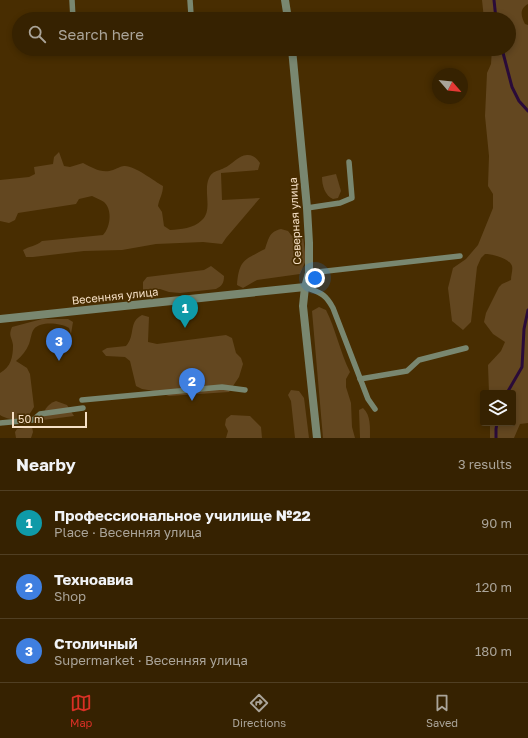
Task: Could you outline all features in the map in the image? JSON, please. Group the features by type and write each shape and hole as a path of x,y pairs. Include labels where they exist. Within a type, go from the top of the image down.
{"street":[{"path":"285,0 287,12"},
{"name":"Северная улица","path":"293,56 307,208 309,273 305,287 303,306 317,438"},
{"name":"Весенняя улица","path":"0,319 305,287"}],"lane":[{"path":"72,0 73,12"},
{"path":"190,0 191,12"},
{"path":"307,208 340,203 352,198 349,162"},
{"path":"309,273 460,256"},
{"path":"305,287 319,292 327,297 333,308 368,399 375,409"},
{"path":"360,379 407,371 419,360 466,348"},
{"path":"82,400 222,388 244,390"},
{"path":"0,423 32,420 40,414 83,408"}],"shaded area":[{"path":"482,0 528,0 528,4 523,8 522,13 525,24 528,25 528,423 520,424 514,438 490,438 490,426 516,426 516,390 489,390 488,365 501,351 505,342 493,334 484,322 486,313 499,287 511,280 512,266 508,261 496,256 485,254 481,258 477,267 471,322 463,330 452,321 448,288 453,268 466,259 478,245 493,208 493,194 488,186 489,156 485,116 487,73 491,64 492,56 516,56 516,12 483,12"},
{"path":"59,152 64,166 70,167 83,163 98,170 109,171 123,166 128,166 163,186 158,206 162,212 164,226 170,230 191,227 202,220 207,211 207,183 210,176 214,172 227,167 242,156 250,155 255,158 260,163 258,170 221,173 222,200 260,198 222,244 203,242 156,244 122,250 84,251 26,257 23,250 42,241 103,235 109,224 110,219 107,205 92,196 79,199 76,204 18,213 15,220 9,223 0,221 0,180 29,177 35,174 34,167 53,164 54,157"},
{"path":"336,174 341,191 338,198 333,199 330,198 324,190 322,177"},
{"path":"281,229 288,231 292,236 303,236 306,260 300,274 257,280 243,288 237,285 239,270 244,262 265,249 272,234"},
{"path":"211,266 224,276 224,281 220,287 216,289 180,293 160,289 143,290 143,282 147,277 204,270"},
{"path":"319,307 326,310 350,372 346,379 346,387 351,403 352,427 355,438 323,438 312,311"},
{"path":"142,315 149,317 148,342 157,344 226,335 232,338 236,353 241,358 243,364 239,377 229,392 169,396 136,386 130,361 125,357 106,356 102,351 107,348 126,346 131,338 135,321"},
{"path":"42,319 68,319 73,322 71,334 69,328 56,324 41,325 34,329 27,349 16,361 27,368 30,374 34,407 23,419 16,420 6,418 0,415 0,373 7,368 12,358 13,345 10,335 12,327"},
{"path":"291,390 299,391 304,398 309,438 295,438 291,401 288,395"},
{"path":"56,401 67,405 74,416 43,420 46,408"},
{"path":"363,408 369,418 370,438 360,438 359,410"},
{"path":"231,415 250,416 261,427 262,438 226,438 228,431 225,425 226,419"},
{"path":"32,427 33,432 31,438 16,438 15,432 17,429"}],"waterway":[{"path":"494,0 495,12"},
{"path":"504,56 512,87 519,101 528,111"},
{"path":"509,390 522,367 524,329 528,310"},
{"path":"496,426 496,438"}],"place":[{"name":"Профессиональное училище №22","path":"185,328"},
{"name":"Столичный","path":"59,361"},
{"name":"Техноавиа","path":"192,401"}]}
